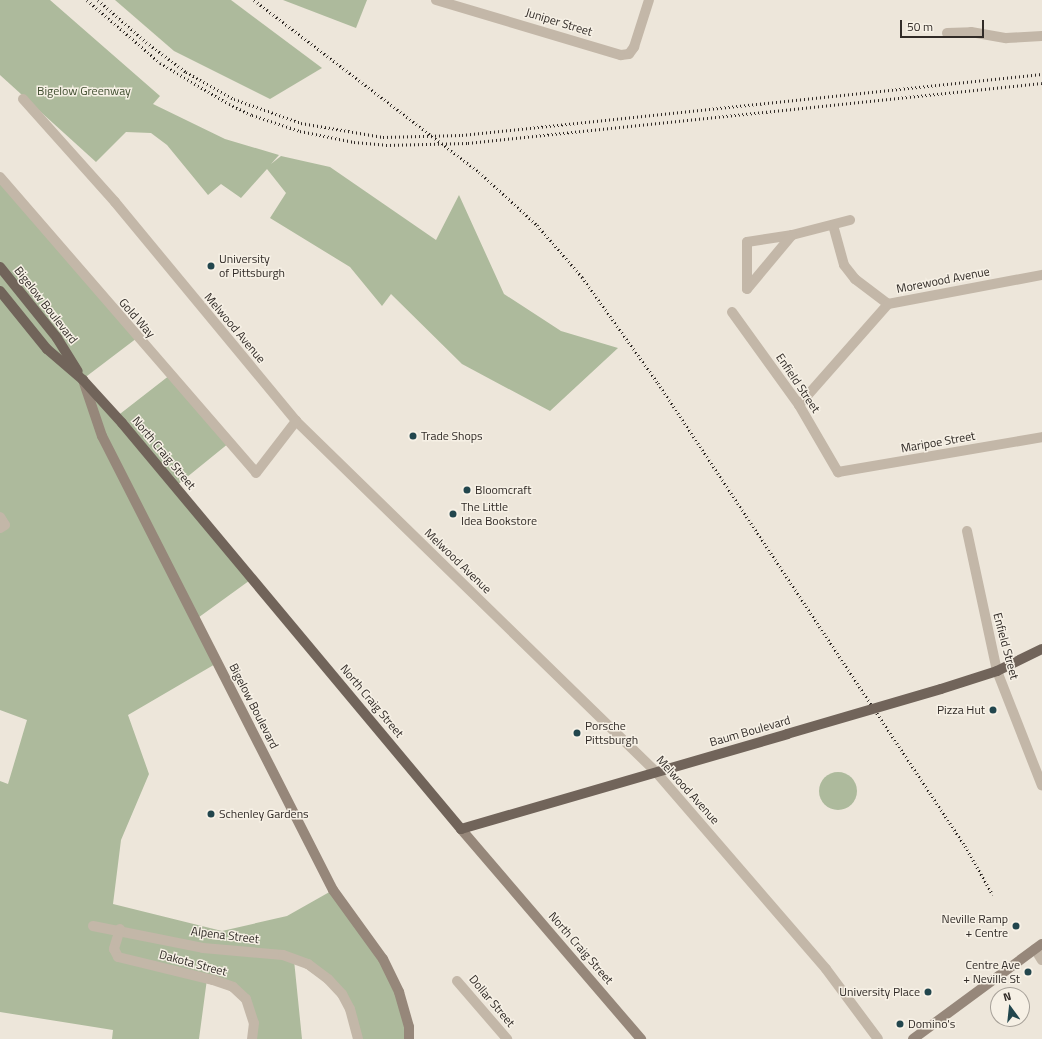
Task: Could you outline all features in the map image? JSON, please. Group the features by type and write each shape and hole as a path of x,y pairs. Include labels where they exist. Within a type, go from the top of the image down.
{"main road":[{"name":"Bigelow Boulevard","path":"0,267 57,338 83,380 102,436 333,890 383,959 399,992 409,1027 409,1039"},
{"name":"Bigelow Boulevard","path":"0,291 47,349 83,380"},
{"name":"North Craig Street","path":"83,380 208,524 462,829 641,1039"},
{"name":"Baum Boulevard","path":"462,829 941,689 997,671 1042,649"},
{"path":"913,1039 1038,946"}],"street":[{"name":"Juniper Street","path":"436,0 621,55 629,54 634,47 649,0"},
{"path":"947,33 971,32 1006,38 1042,36"},
{"name":"Melwood Avenue","path":"23,99 114,202 296,421 656,772 826,969 878,1039"},
{"name":"Gold Way","path":"0,177 256,473 296,421"},
{"path":"792,235 747,289 747,242 792,235 850,220"},
{"path":"833,225 844,265 855,279 888,304"},
{"name":"Morewood Avenue","path":"799,405 888,304 1042,275"},
{"name":"Enfield Street","path":"732,312 799,405 838,472"},
{"name":"Maripoe Street","path":"838,472 1042,437"},
{"name":"Enfield Street","path":"967,531 997,671 1042,786"},
{"name":"Alpena Street","path":"93,926 120,929 203,948 283,955 308,964 328,979 342,994 350,1009 358,1039"},
{"name":"Dakota Street","path":"120,929 114,949 118,957 213,980 233,988 246,999 254,1023 252,1039"},
{"path":"1038,946 1042,960"},
{"name":"Dollar Street","path":"457,980 507,1039"}],"green space":[{"name":"Bigelow Greenway","path":"0,0 50,0 160,96 153,104 225,139 279,155 271,164 281,156 330,167 436,240 459,195 504,294 561,331 618,348 550,411 462,364 391,294 382,306 350,267 270,218 286,193 267,169 241,198 221,184 208,195 167,145 151,133 126,132 96,162 0,75"},
{"path":"115,0 231,0 322,68 270,99 174,51"},
{"path":"283,0 367,0 356,28"},
{"path":"0,175 137,338 83,379 116,417 170,375 229,443 176,486 253,578 195,620 217,663 128,715 149,774 121,840 113,904 222,931 287,916 333,890 399,992 409,1039 358,1039 342,994 294,960 302,1039 252,1039 246,999 207,979 199,1039 112,1039 113,1030 0,1012 0,781 8,784 27,720 0,710"},
{"path":"834,772 842,772 852,777 856,784 856,798 852,805 842,810 834,810 824,805 822,802 819,795 819,787 824,777 827,775"}],"railway":[{"path":"87,0 160,63 229,104 252,115 300,131 354,142 386,145 468,143 1042,83"},
{"path":"98,0 146,42 186,72 234,99 301,123 383,137 462,135 1042,74"},
{"path":"254,0 479,172 537,225 582,277 658,383 965,846 993,895"}],"place":[{"name":"University of Pittsburgh","path":"211,266"},
{"name":"Trade Shops","path":"413,436"},
{"name":"Bloomcraft","path":"467,490"},
{"name":"The Little Idea Bookstore","path":"453,514"},
{"name":"Pizza Hut","path":"993,710"},
{"name":"Porsche Pittsburgh","path":"577,733"},
{"name":"Schenley Gardens","path":"211,814"},
{"name":"Neville Ramp + Centre","path":"1016,926"},
{"name":"Centre Ave + Neville St","path":"1028,972"},
{"name":"University Place","path":"928,992"},
{"name":"Domino's","path":"900,1024"}]}
